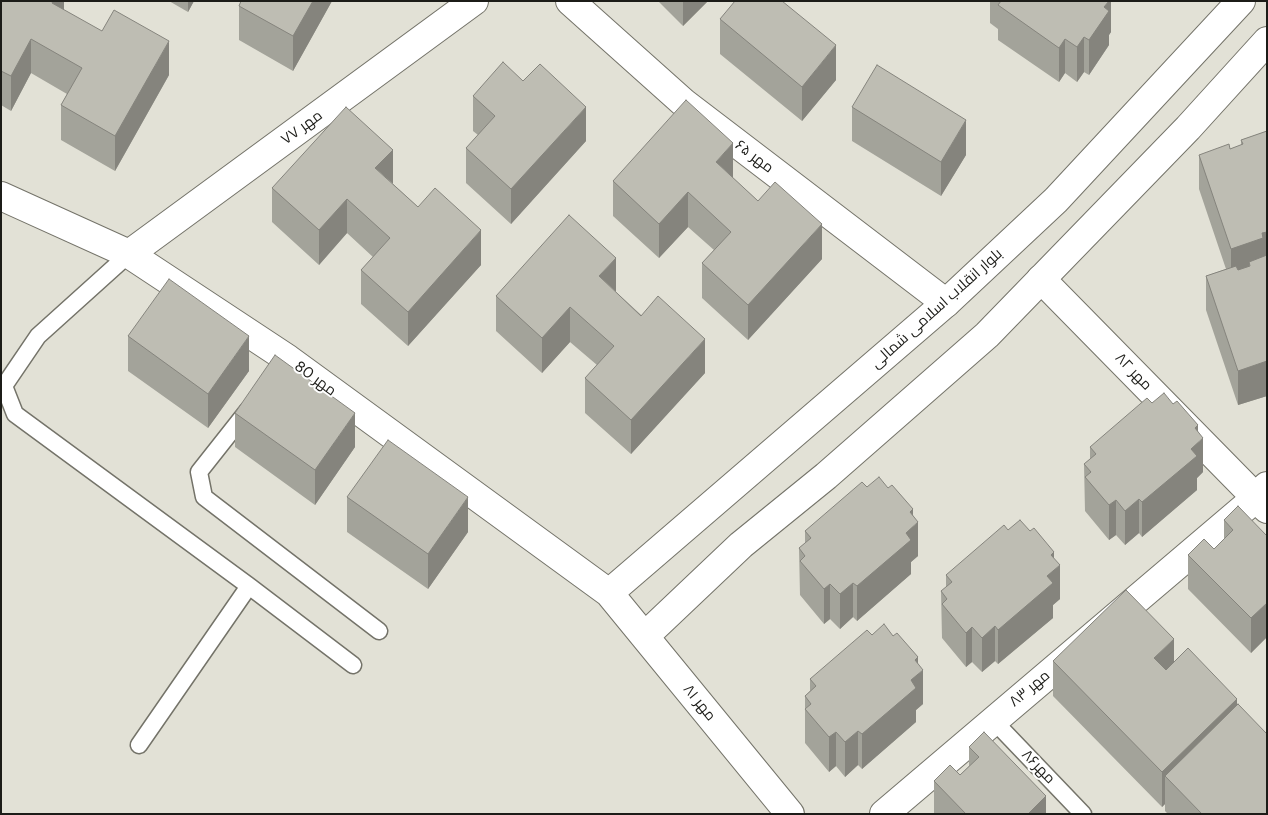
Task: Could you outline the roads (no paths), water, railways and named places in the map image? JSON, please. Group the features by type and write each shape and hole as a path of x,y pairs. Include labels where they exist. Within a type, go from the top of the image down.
{"street":[{"name":"مهر ۷۷","path":"130,254 474,1"},
{"name":"مهر ۶۵","path":"570,1 684,103 946,303"},
{"name":"بلوار انقلاب اسلامی شمالی","path":"608,593 946,303 1056,200 1242,1"},
{"path":"645,636 741,545 826,476 987,335 1188,128 1267,41"},
{"name":"مهر 80","path":"1,196 130,254 282,367 608,593"},
{"name":"مهر ۸۲","path":"1041,279 1263,498"},
{"name":"مهر ۸۳","path":"884,814 994,720 1263,498"},
{"name":"مهر ۸۱","path":"608,593 790,814"}],"lane":[{"path":"130,254 38,336 4,386 14,414 249,586 353,665"},
{"path":"258,397 199,472 204,497 379,631"},
{"path":"139,745 249,586"},
{"name":"مهر۸۶","path":"994,720 1083,814"}]}
